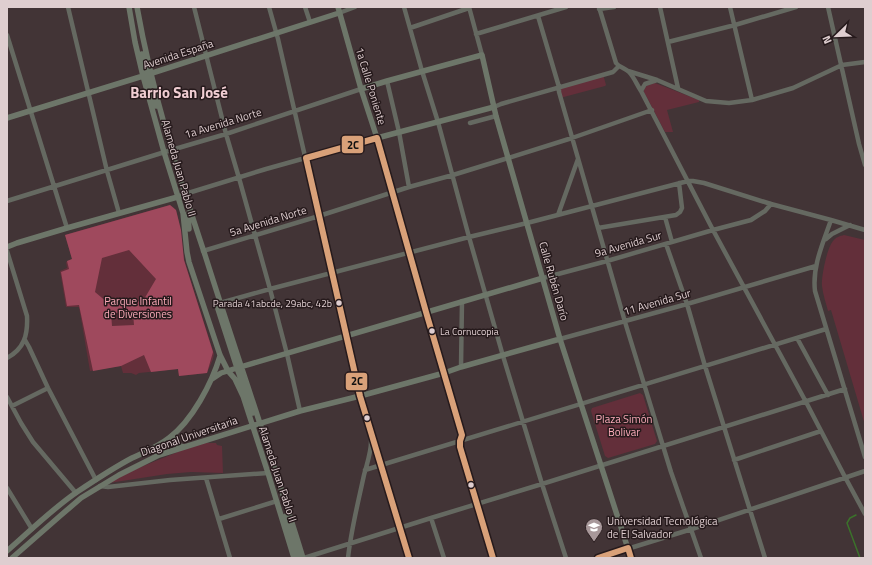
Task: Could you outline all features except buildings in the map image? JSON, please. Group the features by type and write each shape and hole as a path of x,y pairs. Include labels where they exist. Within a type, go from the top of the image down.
{"main road":[{"name":"Alameda Juan Pablo II","path":"129,7 135,42 147,75 181,196 203,251 220,303 239,388 257,424 268,473 294,558"},
{"path":"133,7 147,75"},
{"name":"Alameda Juan Pablo II","path":"137,7 147,75"},
{"name":"Avenida España","path":"7,118 277,33 339,10"},
{"name":"1a Calle Poniente","path":"339,10 462,435 460,447 493,558"},
{"name":"1a Avenida Norte","path":"361,89 482,55"},
{"name":"Calle Rubén Darío","path":"482,55 496,116 560,339 632,558"},
{"path":"377,138 494,107"},
{"name":"Alameda Juan Pablo II","path":"181,196 188,257 220,356 235,369 257,424 304,558"},
{"path":"7,247 118,213 181,196 188,214 235,369 244,388 257,424 299,558"},
{"path":"188,214 191,258 224,358 235,369"},
{"name":"9a Avenida Sur","path":"212,379 235,369 543,278"},
{"name":"11 Avenida Sur","path":"360,396 560,339"},
{"name":"Diagonal Universitaria","path":"7,551 76,493 132,458 155,447 175,434 195,410 212,379 220,356"},
{"name":"Diagonal Universitaria","path":"12,558 81,498 119,475 159,455 300,411 360,396"},
{"path":"175,434 174,439 178,445 183,447"},
{"path":"155,447 162,448 159,455"}],"street":[{"path":"68,7 118,213"},
{"path":"194,7 226,134 270,289 300,411"},
{"path":"269,7 277,33 360,396 409,558"},
{"path":"305,7 310,22"},
{"name":"Avenida España","path":"339,10 355,7"},
{"path":"404,7 438,122 503,356 566,558"},
{"path":"476,34 566,7"},
{"path":"614,7 599,8 616,63 628,71 678,88 706,101 729,103 752,100 793,88 842,65 865,62"},
{"path":"660,7 678,88"},
{"path":"730,7 752,100"},
{"path":"668,42 735,25 796,7"},
{"path":"828,7 865,165"},
{"path":"410,28 469,8"},
{"name":"Calle Rubén Darío","path":"469,8 482,55"},
{"path":"538,16 625,322 672,472 701,558"},
{"path":"7,35 67,228"},
{"path":"494,107 613,72 619,66"},
{"path":"628,71 652,110 713,230 865,514"},
{"path":"641,91 645,84 657,80"},
{"path":"387,81 399,132 409,187"},
{"name":"1a Avenida Norte","path":"7,201 226,134 361,89"},
{"name":"5a Avenida Norte","path":"203,251 572,138 652,110"},
{"path":"470,123 496,116"},
{"path":"181,196 377,138"},
{"path":"558,215 578,159"},
{"path":"220,303 688,181 704,183 771,204 865,230"},
{"path":"598,228 676,215 682,208 679,183"},
{"name":"9a Avenida Sur","path":"543,278 751,220 765,211 771,204"},
{"path":"665,217 669,243 705,366 765,558"},
{"path":"831,220 816,266 815,292 865,457"},
{"path":"824,240 832,234 850,226"},
{"path":"7,251 27,316 25,340 16,352 7,358"},
{"name":"11 Avenida Sur","path":"560,339 625,322 816,266"},
{"path":"461,367 462,301"},
{"path":"365,470 826,329"},
{"path":"797,338 828,395"},
{"path":"25,340 96,480"},
{"path":"12,406 48,388"},
{"path":"304,558 845,389"},
{"path":"7,397 33,442 76,493"},
{"path":"734,460 821,431"},
{"path":"348,558 365,470 371,451 371,432"},
{"path":"598,558 692,529 865,471"},
{"path":"100,486 108,487 170,480 268,473"},
{"path":"206,478 230,558"},
{"path":"7,488 32,529"},
{"path":"219,519 277,501"},
{"path":"431,518 444,558"}],"green space":[{"path":"603,74 605,86 560,98 559,87"},
{"path":"655,83 699,100 699,102 667,110 673,132 665,132 644,92 646,86"},
{"name":"Parque Infantil de Diversiones","path":"170,205 176,210 184,260 214,354 207,373 179,376 178,369 139,373 136,375 131,373 123,373 121,366 90,371 79,307 66,307 60,271 67,268 66,262 72,259 65,235"},
{"name":"Parque Infantil de Diversiones","path":"170,205 176,210 181,230 184,260 213,352 207,373 179,376 178,369 151,372 144,355 121,366 93,371 79,305 67,306 61,272 69,269 67,261 72,259 65,235","holes":["129,250 156,279 143,301 108,303 95,292 102,258","111,313 133,313 134,325 112,326"]},
{"path":"844,235 865,240 865,425 831,310 828,311 822,286 822,276 831,245 835,239"},
{"name":"Plaza Simón Bolivar","path":"640,393 643,395 657,441 655,444 608,458 605,456 591,411 592,408"},
{"path":"206,443 216,443 217,445 222,446 223,473 191,472 167,474 109,483 121,475 190,447"}],"waterway":[{"path":"856,515 850,518 847,523 860,558"}],"transit line":[{"name":"2C","path":"409,558 360,396 306,158 377,138 462,435 460,447 493,558"},
{"name":"2C","path":"598,558 628,548 631,558"}],"place":[{"name":"Parada 41abcde, 29abc, 42b","path":"339,303"},
{"name":"La Cornucopia","path":"432,331"},
{"name":"Universidad Tecnológica de El Salvador","path":"594,542"}],"district":[{"name":"Barrio San José","path":"179,93"}]}
